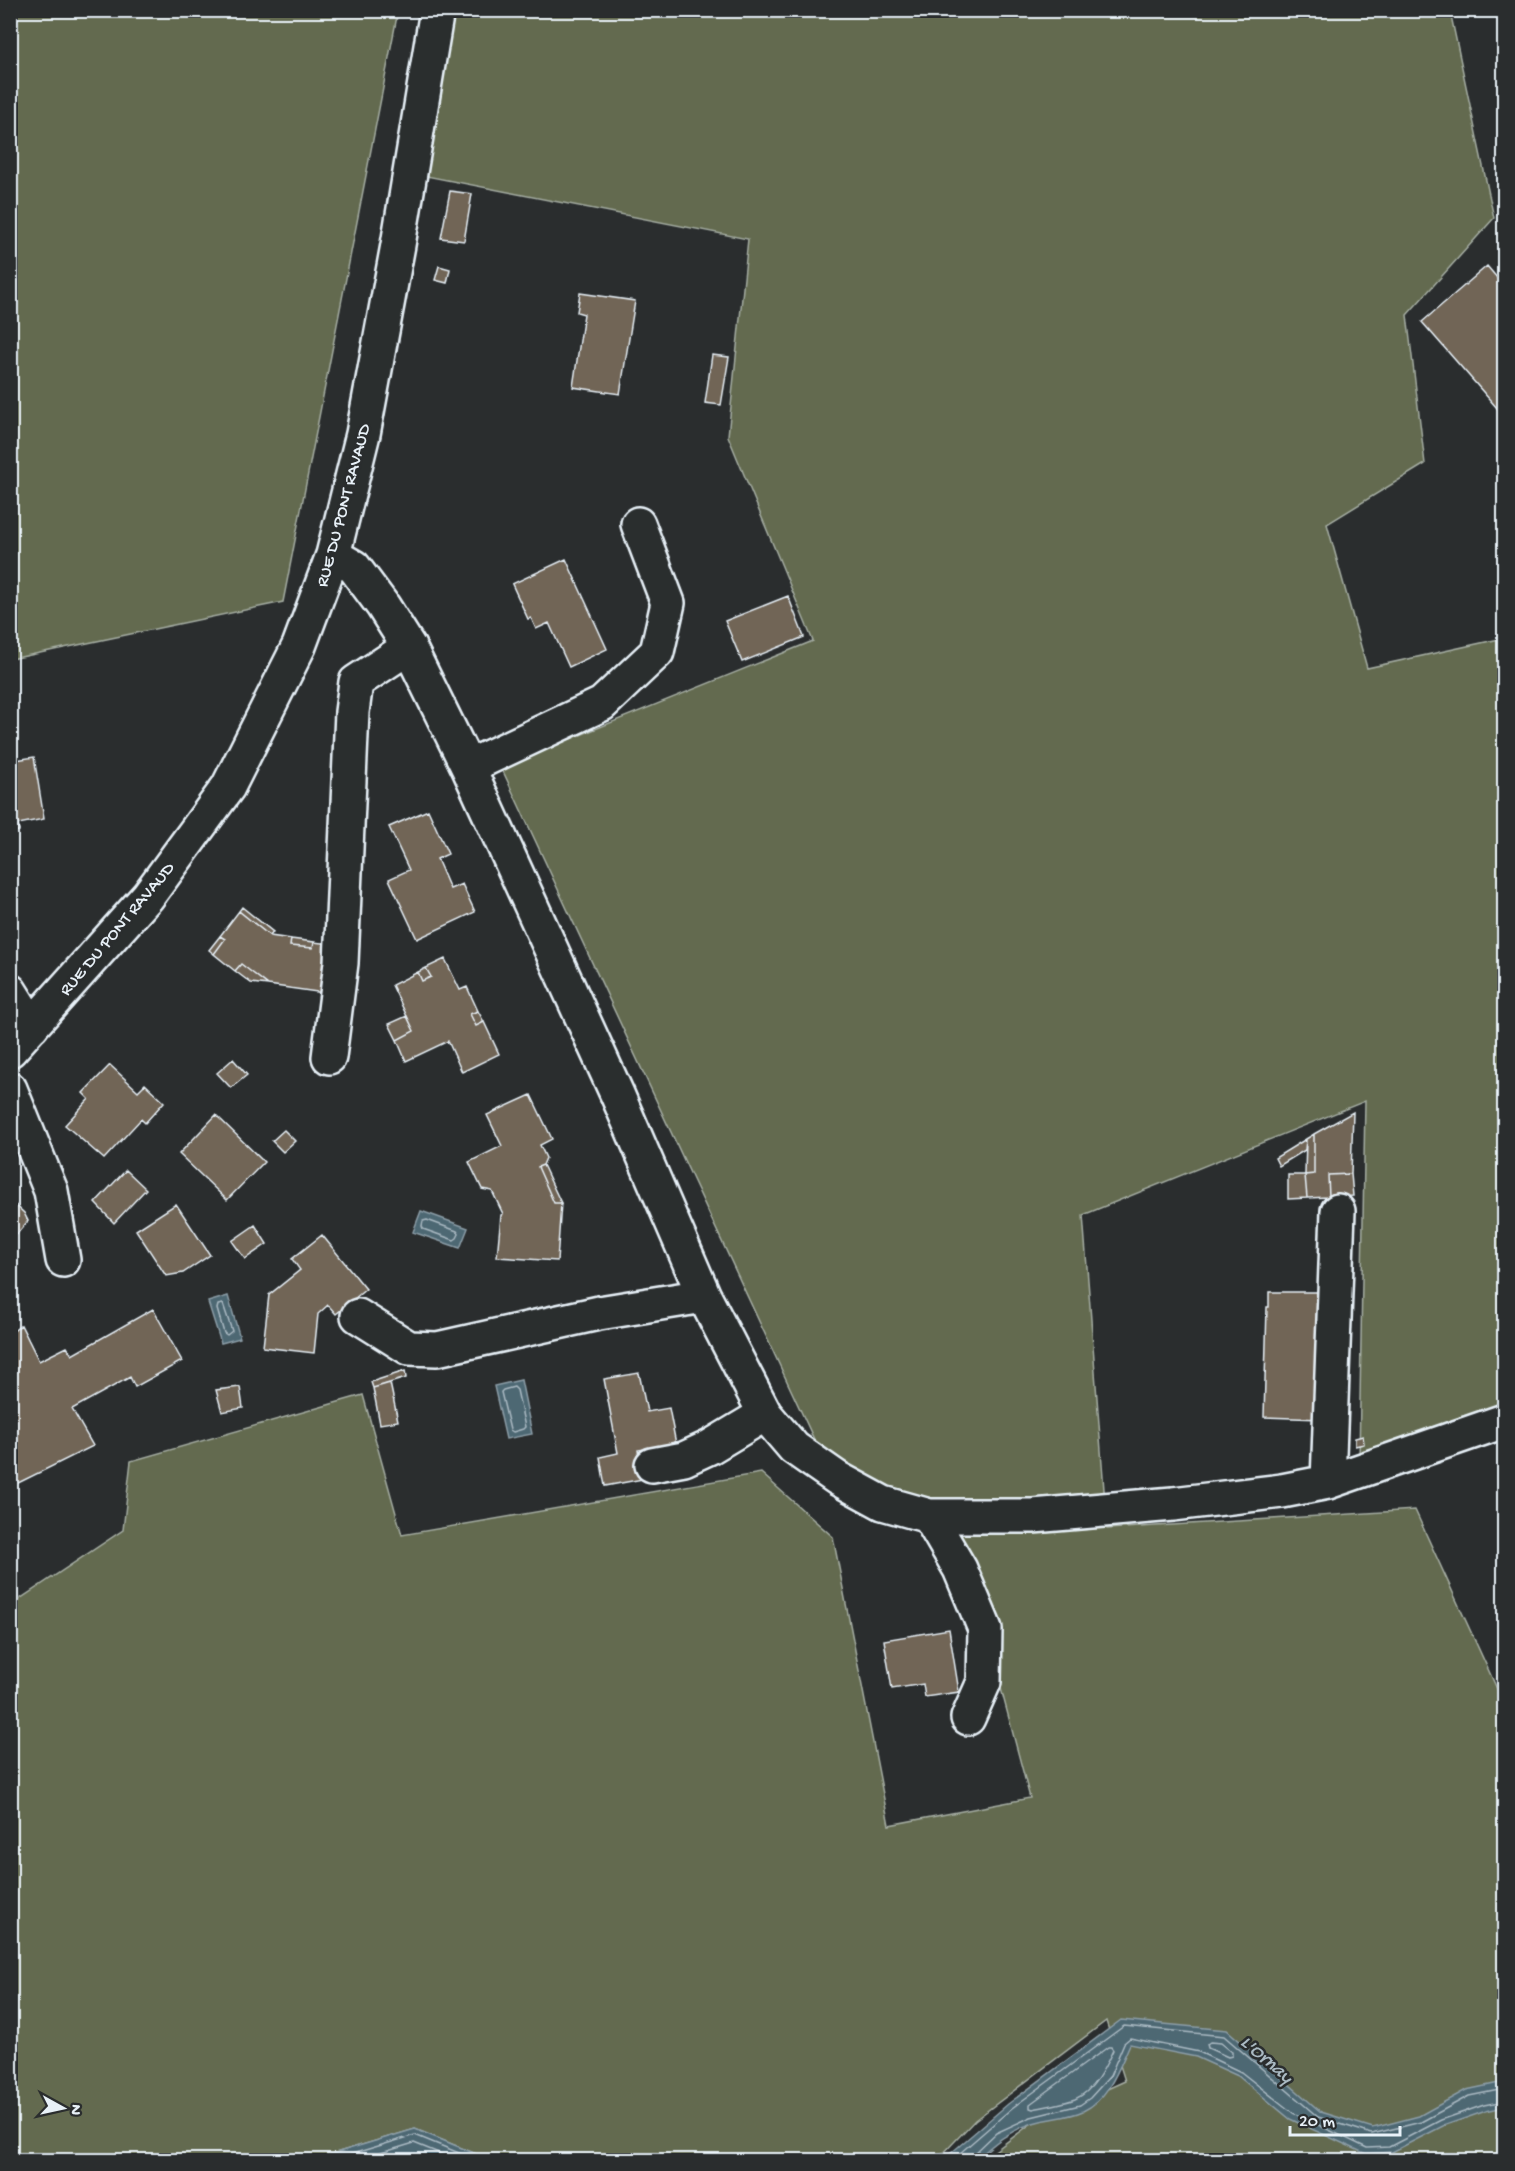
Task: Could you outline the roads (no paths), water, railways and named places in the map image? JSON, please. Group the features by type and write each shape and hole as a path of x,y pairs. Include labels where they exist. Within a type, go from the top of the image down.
{"street":[{"name":"RUE DU PONT RAVAUD","path":"21,1038 148,896 228,787 299,646 333,555 363,434 398,245 436,10"},
{"path":"468,767 602,704 657,652 668,603 638,524"},
{"path":"333,555 354,567 383,606 408,647 468,767 616,1094 704,1296 765,1414 794,1448 837,1479 883,1503 929,1516 1033,1516 1282,1491 1328,1482 1504,1421"},
{"path":"329,1057 341,963 352,712 356,682 408,647"},
{"path":"10,991 21,1038"},
{"path":"10,1089 51,1191 63,1260"},
{"path":"1328,1482 1338,1211"},
{"path":"358,1316 409,1348 437,1349 599,1313 704,1296"},
{"path":"652,1465 684,1459 710,1447 765,1414"},
{"path":"929,1516 960,1569 985,1629 984,1682 968,1718"}],"water":[{"path":"421,1211 468,1228 460,1248 413,1232"},
{"path":"228,1296 240,1338 221,1343 208,1302"},
{"path":"521,1380 532,1434 506,1439 494,1386"},
{"path":"1121,2020 1227,2030 1321,2112 1373,2128 1419,2116 1466,2090 1504,2082 1504,2107 1443,2126 1392,2152 1366,2154 1290,2119 1238,2076 1196,2057 1130,2044 1112,2082 1092,2106 1065,2117 1024,2126 996,2143 976,2160 943,2160 1008,2104"},
{"path":"415,2129 491,2160 312,2160"}],"water label":[{"name":"L'Ornay","path":"1268,2058"}]}
